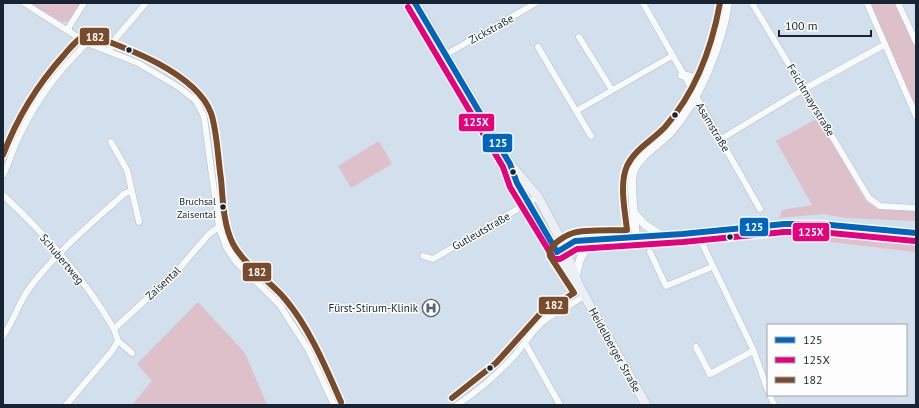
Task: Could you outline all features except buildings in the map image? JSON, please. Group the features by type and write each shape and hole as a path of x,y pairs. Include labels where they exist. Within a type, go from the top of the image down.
{"main road":[{"path":"415,3 510,164 538,197 561,250 579,286"},
{"path":"510,164 517,183 561,250 576,275 579,286"},
{"name":"Heidelberger Straße","path":"579,286 646,405"}],"street":[{"path":"24,3 87,43 109,50 138,63 162,77 196,101 204,117 219,227 226,246 236,262 279,304 308,349 334,405"},
{"path":"68,31 69,26 84,3"},
{"path":"109,50 116,38 146,3"},
{"name":"Zickstraße","path":"445,55 536,3"},
{"name":"Asamstraße","path":"643,3 682,75 760,209"},
{"path":"636,237 632,181 634,170 638,164 673,131 695,96 705,77 717,47 728,3"},
{"name":"Feichtmayrstraße","path":"752,3 869,198 880,206 916,208"},
{"path":"867,3 916,116"},
{"path":"898,3 916,42"},
{"path":"579,37 612,90"},
{"path":"3,175 14,148 45,92 60,72 87,43"},
{"path":"720,139 804,88 884,45"},
{"path":"538,47 591,136"},
{"path":"576,111 672,56"},
{"path":"682,75 695,78 705,77"},
{"path":"3,142 14,148"},
{"path":"111,142 127,170 139,222"},
{"path":"3,336 15,310 28,290 61,254 124,194 132,190"},
{"name":"Schubertweg","path":"3,195 61,254 97,302 114,328"},
{"name":"Gutleutstraße","path":"423,256 433,259 538,197"},
{"path":"635,214 645,225 661,235"},
{"path":"561,250 576,241 697,233 784,224 820,224 916,233"},
{"name":"Zaisental","path":"114,328 178,270 209,234 219,227"},
{"path":"697,233 754,351 767,388"},
{"path":"561,250 576,250 588,246 598,240"},
{"path":"576,275 580,258 588,246"},
{"path":"650,252 666,286 712,266"},
{"path":"457,405 471,396 495,374 546,319 585,296"},
{"path":"114,328 118,340 132,353"},
{"path":"66,405 112,351 118,340"},
{"path":"525,343 560,405"},
{"path":"696,347 710,374 754,351"}],"shaded area":[{"path":"27,3 82,3 70,21 62,22"},
{"path":"870,3 897,3 916,46 916,108"},
{"path":"818,118 866,201 879,209 916,211 916,221 846,218 824,214 779,218 782,210 812,205 776,141"},
{"path":"379,141 392,164 351,188 338,166"},
{"path":"821,230 916,240 916,252 745,232"},
{"path":"198,302 245,353 267,405 132,405 152,381 137,364"}],"transit line":[{"name":"125","path":"415,3 510,164 517,183 557,252 575,241 682,234 784,224 820,224 916,233"},
{"name":"182","path":"452,398 496,363 540,314 574,293 550,256 551,249 557,242 565,236 578,232 627,230 623,189 623,181 627,166 639,150 665,127 676,114 685,99 701,69 707,53 717,20 720,3"},
{"name":"125X","path":"408,7 503,167 510,187 554,259 560,259 577,249 683,242 784,232 820,232 915,241"},
{"name":"182","path":"3,155 29,102 45,78 71,47 84,36 90,35 122,47 141,55 176,74 191,86 203,99 211,113 216,136 225,220 233,244 244,259 279,292 294,310 316,348 341,402"}],"place":[{"name":"Bruchsal Zaisental","path":"223,207"},
{"name":"Fürst-Stirum-Klinik","path":"431,308"}]}
